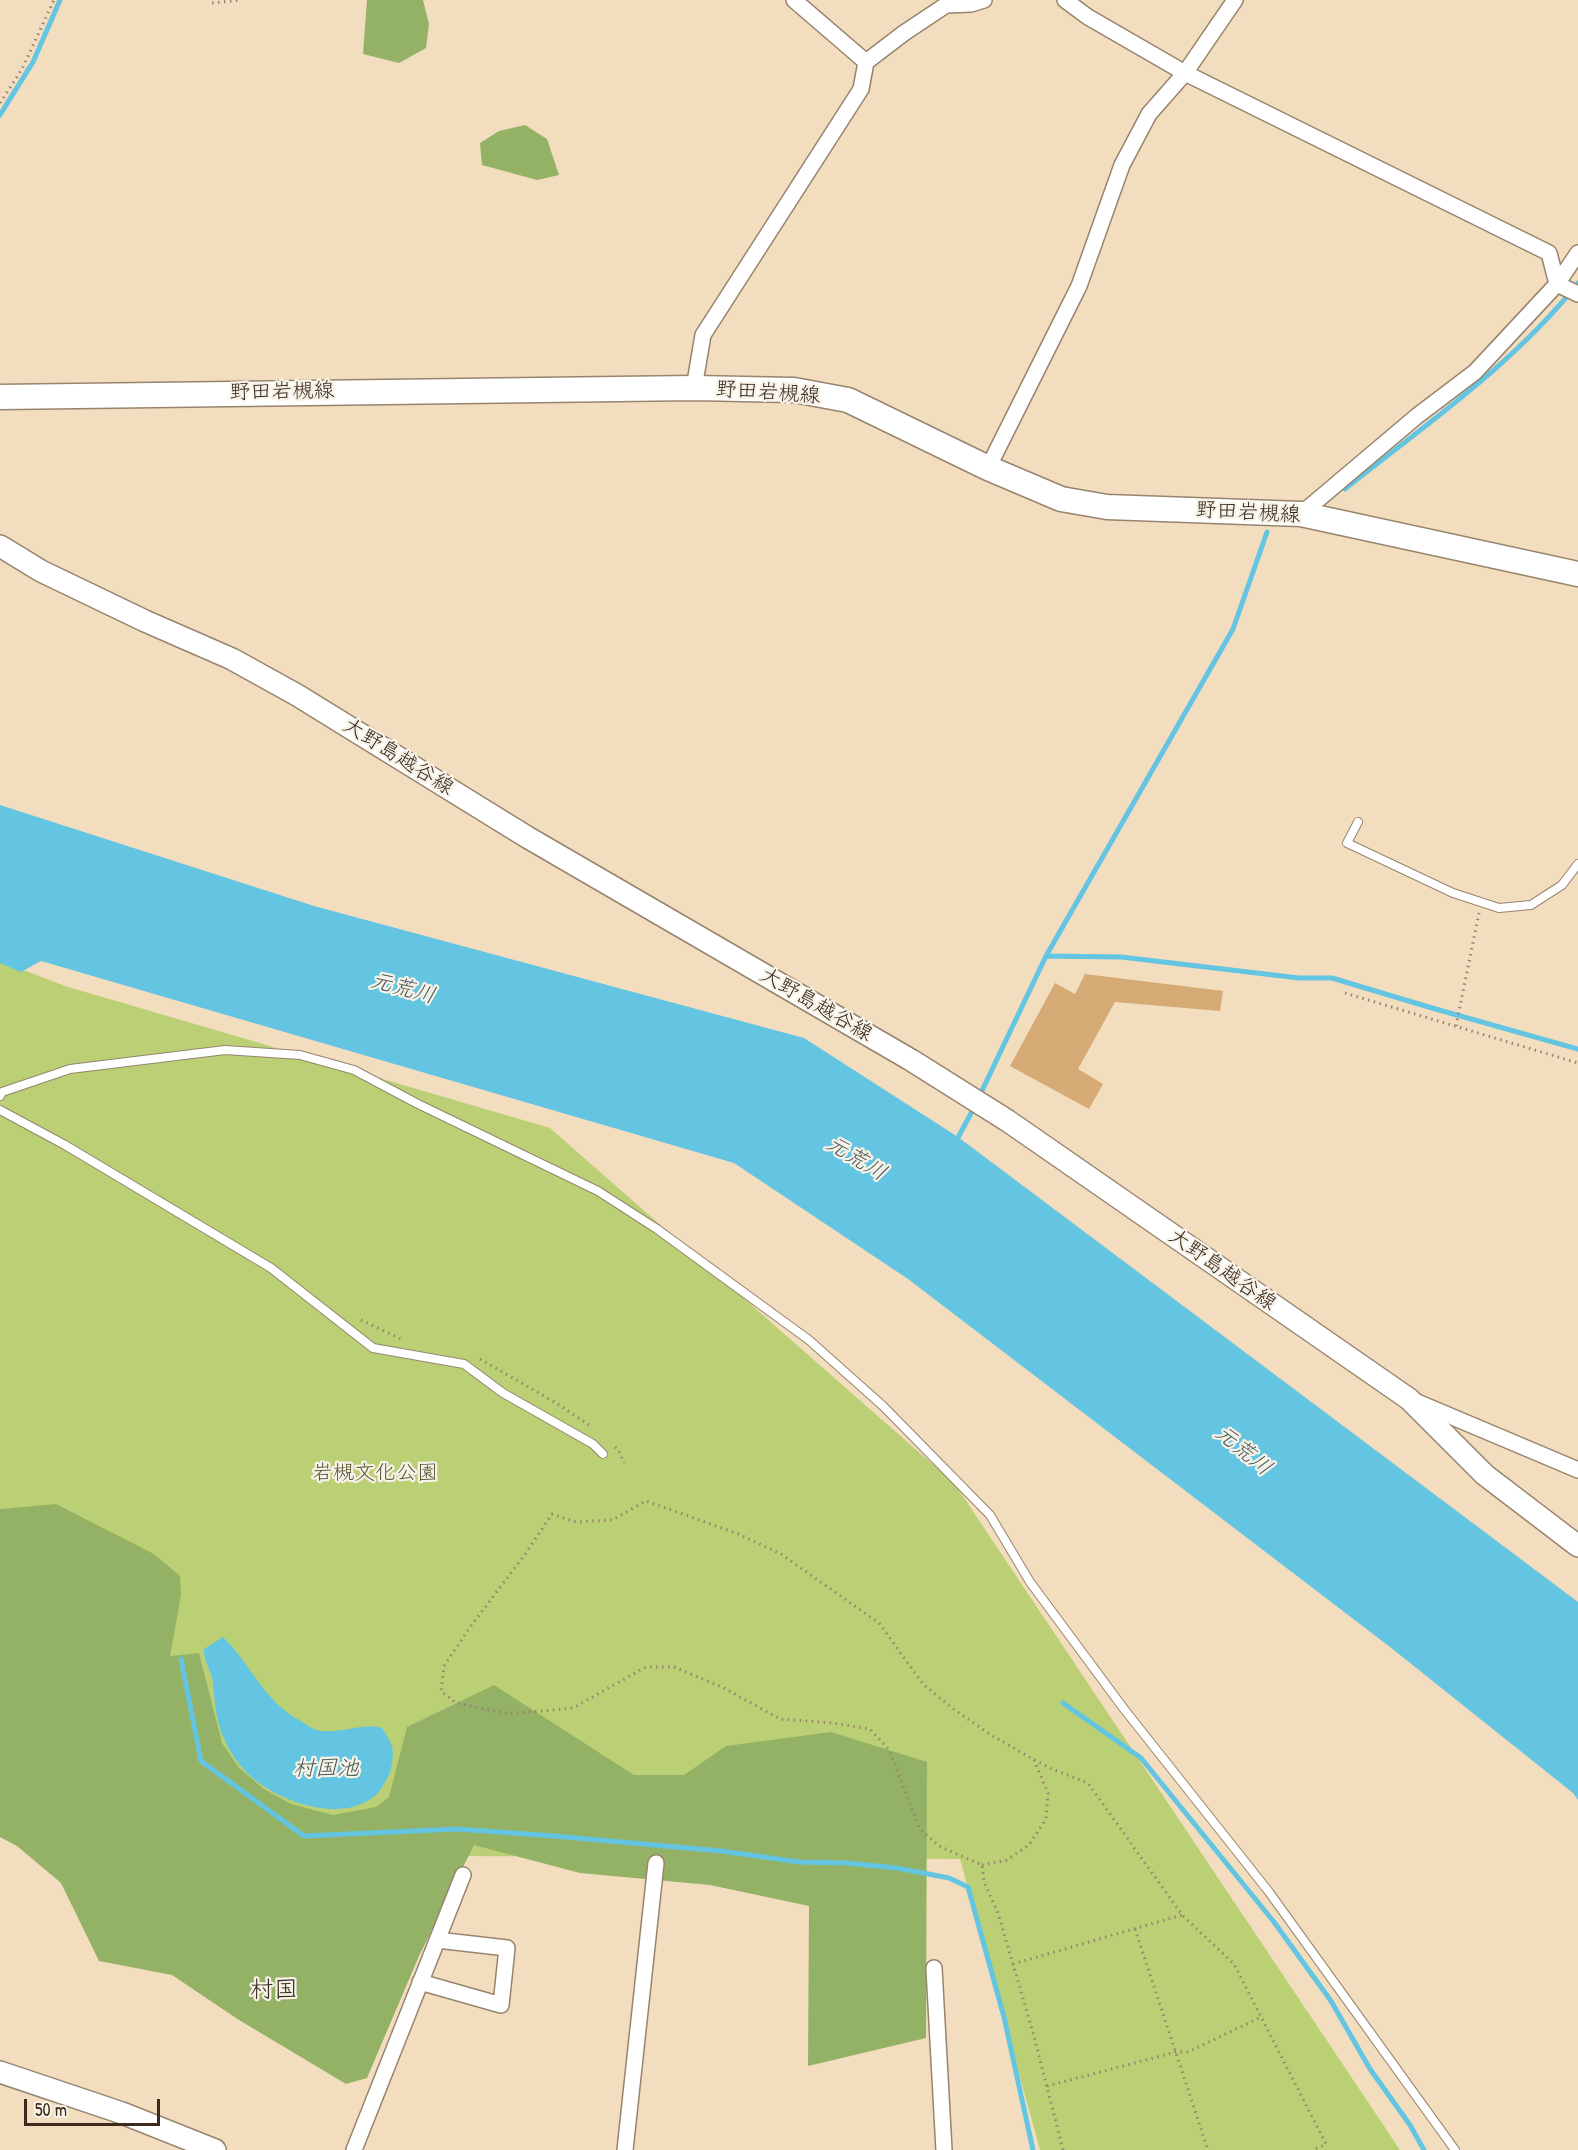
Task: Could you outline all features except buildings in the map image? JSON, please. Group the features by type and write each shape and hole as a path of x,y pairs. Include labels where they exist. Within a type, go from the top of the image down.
{"main road":[{"name":"野田岩槻線","path":"0,397 694,388 794,390 848,400 988,468 1061,499 1107,507 1301,514 1578,573"},
{"name":"大野島越谷線","path":"0,546 41,571 145,621 232,659 297,695 527,837 911,1060 1008,1121 1409,1399 1485,1475 1578,1546"},
{"path":"0,2072 122,2113 215,2150"}],"street":[{"path":"794,0 866,62"},
{"path":"694,388 702,335 861,89 866,62 946,5 971,4 984,0"},
{"path":"1065,0 1088,17 1185,73 1549,253 1559,284 1577,294"},
{"path":"988,468 1079,286 1122,165 1149,114 1185,73 1235,0"},
{"path":"1301,514 1417,416 1475,372 1559,284 1578,253"},
{"path":"1409,1399 1578,1470"},
{"path":"625,2150 656,1863"},
{"path":"354,2150 463,1875"},
{"path":"420,1982 501,2005 507,1948 437,1940"},
{"path":"934,1968 944,2150"}],"lane":[{"path":"1358,822 1347,843 1453,893 1499,908 1531,905 1562,885 1578,864"},
{"path":"0,1096 3,1092 70,1069 225,1050 300,1055 354,1070 418,1104 598,1191 666,1236 809,1340 883,1406 990,1515 1037,1591 1124,1709 1269,1892 1455,2150"},
{"path":"0,1110 65,1145 271,1268 373,1348 464,1364 503,1393 593,1444 603,1454"}],"path":[{"path":"0,103 22,69 54,0"},
{"path":"212,3 241,0"},
{"path":"1456,1026 1481,902"},
{"path":"1345,993 1578,1063"},
{"path":"354,1317 403,1340"},
{"path":"476,1357 596,1430"},
{"path":"611,1444 619,1451 624,1463"},
{"path":"1033,1759 1048,1793 1046,1819 1029,1845 1007,1860 982,1865 939,1846 920,1829 889,1750 870,1729 833,1723 780,1719 724,1688 674,1667 646,1667 573,1708 510,1714 456,1703 441,1691 444,1666 552,1514 576,1522 612,1520 646,1501 736,1533 781,1554 879,1623 923,1684 952,1708 991,1735 1033,1759 1088,1783 1182,1915 1234,1964 1326,2144 1314,2150"},
{"path":"982,1865 984,1882 998,1913 1064,2150"},
{"path":"1013,1964 1182,1915"},
{"path":"1135,1929 1208,2150"},
{"path":"1047,2086 1176,2052 1188,2052 1262,2017"}],"green space":[{"path":"367,0 423,0 429,24 426,48 399,63 363,54"},
{"path":"525,125 547,139 559,175 537,180 482,165 480,143 499,131"},
{"name":"岩槻文化公園","path":"0,961 65,986 550,1128 954,1483 1400,2150 1040,2150 960,1859 454,1856 0,1812"},
{"path":"56,1504 154,1554 180,1576 181,1595 170,1656 199,1653 222,1743 239,1768 264,1789 291,1804 333,1815 376,1807 389,1797 407,1727 494,1685 634,1775 684,1775 726,1746 831,1732 927,1762 926,2038 808,2066 809,1906 710,1885 580,1873 474,1845 419,1956 367,2078 346,2084 239,2020 172,1975 99,1961 61,1883 17,1846 0,1837 0,1509"}],"water":[{"name":"元荒川","path":"0,805 314,906 804,1038 958,1137 1578,1602 1578,1800 1573,1793 1390,1647 908,1279 734,1163 41,961 21,972 0,963"},
{"name":"村国池","path":"223,1637 277,1704 311,1728 333,1731 366,1726 382,1728 391,1744 393,1757 389,1775 377,1794 364,1803 349,1808 318,1808 272,1791 259,1783 239,1764 222,1734 216,1713 212,1679 205,1657 204,1649"}],"waterway":[{"path":"0,115 33,62 60,0"},
{"path":"1345,489 1497,367 1526,340 1578,283"},
{"path":"979,1097 1046,956 1233,629 1267,532"},
{"path":"1046,956 1121,957 1299,978 1332,978 1578,1049"},
{"path":"955,1143 975,1106"},
{"path":"181,1659 201,1761 304,1836 457,1829 554,1836 721,1851 799,1862 847,1863 897,1868 949,1878 968,1887 1004,2017 1033,2150"},
{"path":"1063,1703 1141,1758 1274,1922 1331,2001 1370,2069 1410,2125 1424,2150"}],"district":[{"name":"村国","path":"274,1991"}]}
